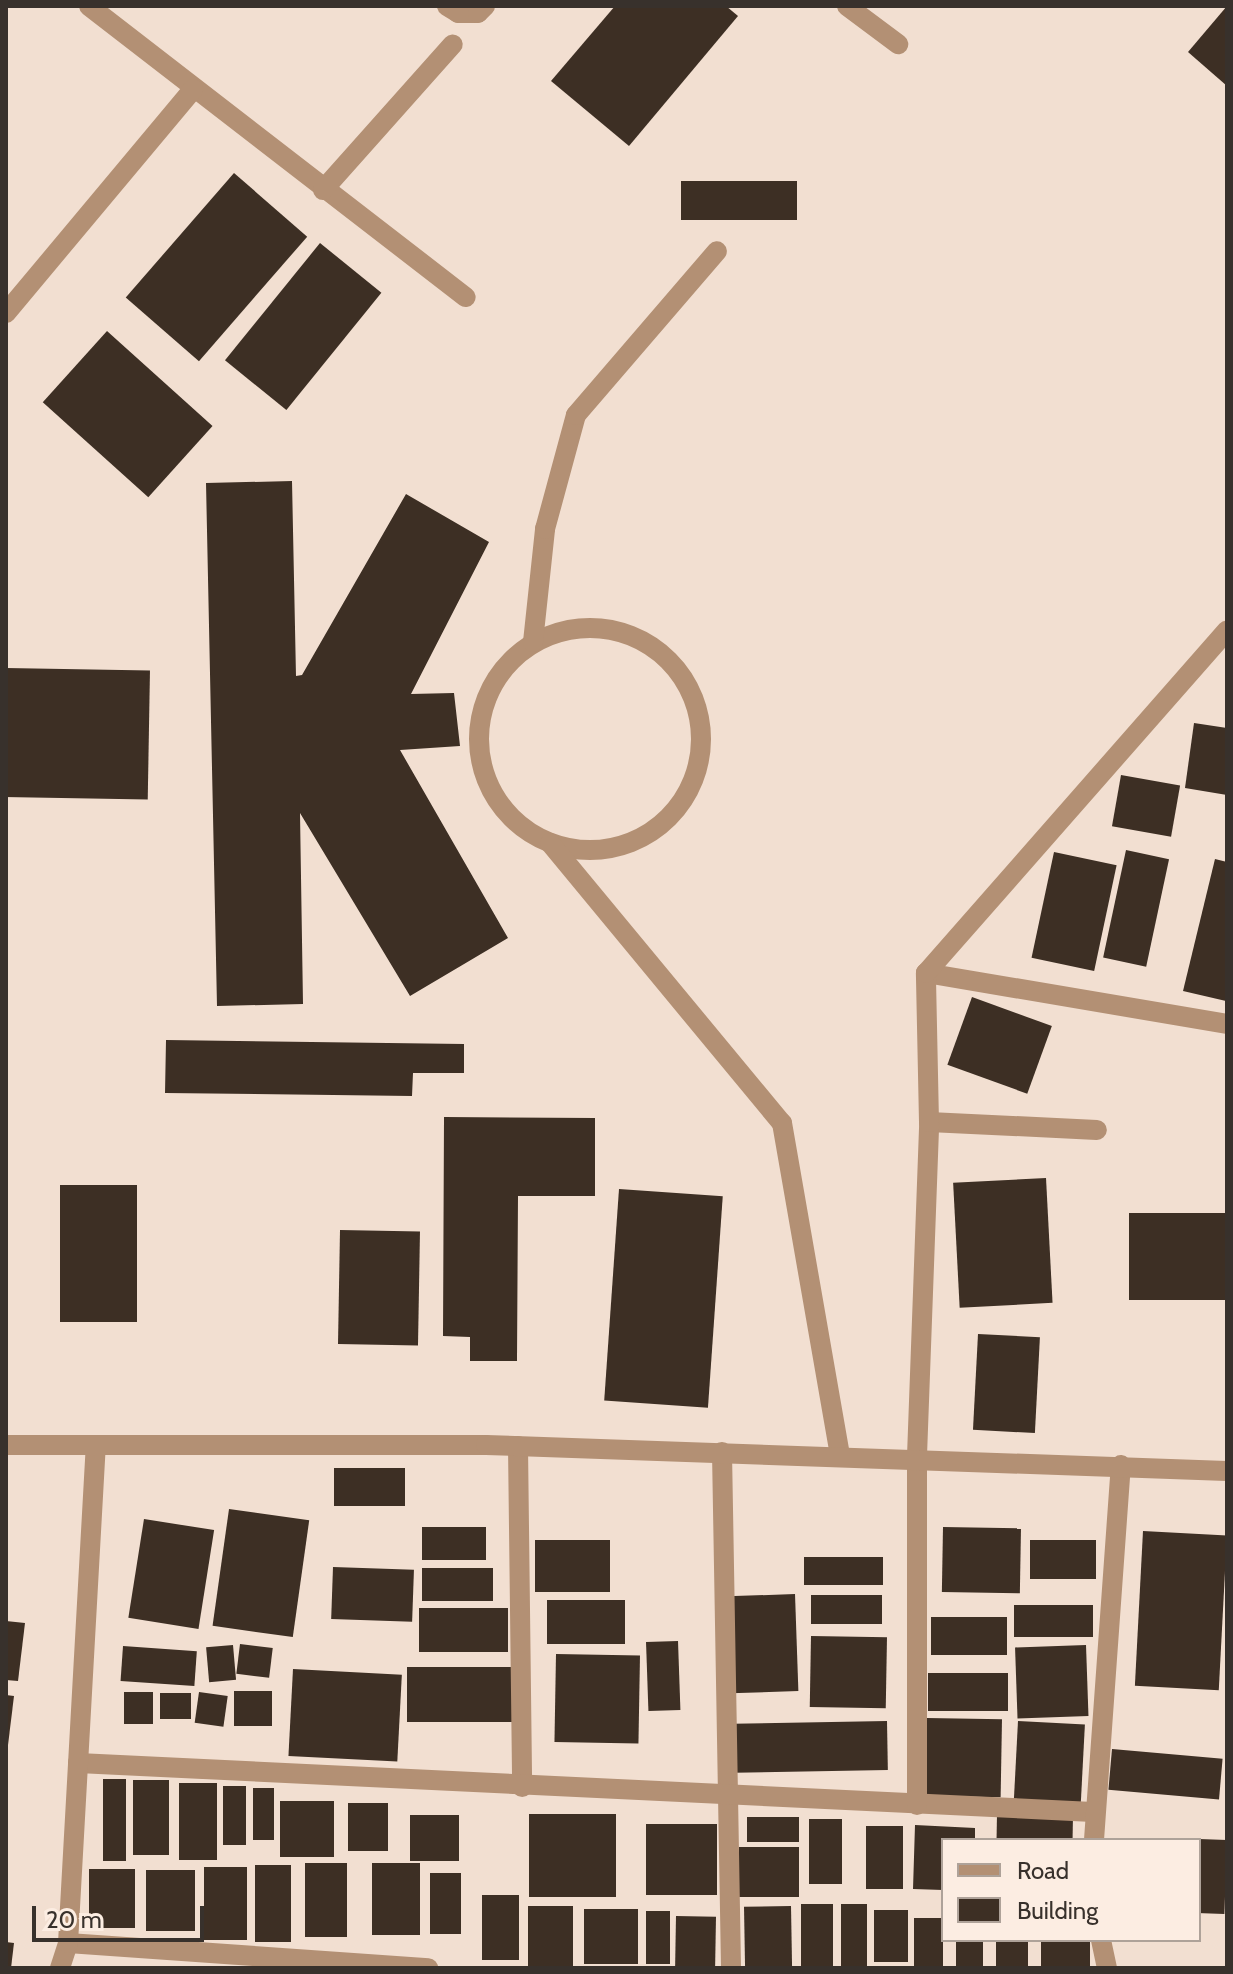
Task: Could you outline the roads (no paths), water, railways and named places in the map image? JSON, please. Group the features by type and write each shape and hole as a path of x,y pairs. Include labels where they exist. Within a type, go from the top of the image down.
{"street":[{"path":"89,6 323,190 466,297"},
{"path":"447,6 458,13 478,13 485,6"},
{"path":"847,6 898,44"},
{"path":"323,190 453,44"},
{"path":"6,313 193,89"},
{"path":"533,642 545,529 576,415 717,251"},
{"path":"607,628 644,640 674,664 694,697 703,733 692,783 681,805 653,831 609,848 585,850 550,843 519,825 496,799 480,754 478,730 486,696 506,665 533,642 569,629 607,628"},
{"path":"917,1805 917,1456 929,1122 926,973 1227,630"},
{"path":"550,843 782,1123 840,1456"},
{"path":"926,973 1227,1024"},
{"path":"929,1122 1097,1130"},
{"path":"6,1445 518,1446 917,1456 1227,1471"},
{"path":"60,1968 68,1943 96,1446"},
{"path":"518,1446 522,1787"},
{"path":"722,1452 731,1968"},
{"path":"1094,1838 1093,1812 1121,1465"},
{"path":"78,1763 729,1798 1093,1812"},
{"path":"1101,1942 1107,1968"},
{"path":"68,1943 309,1964 428,1968"}]}
